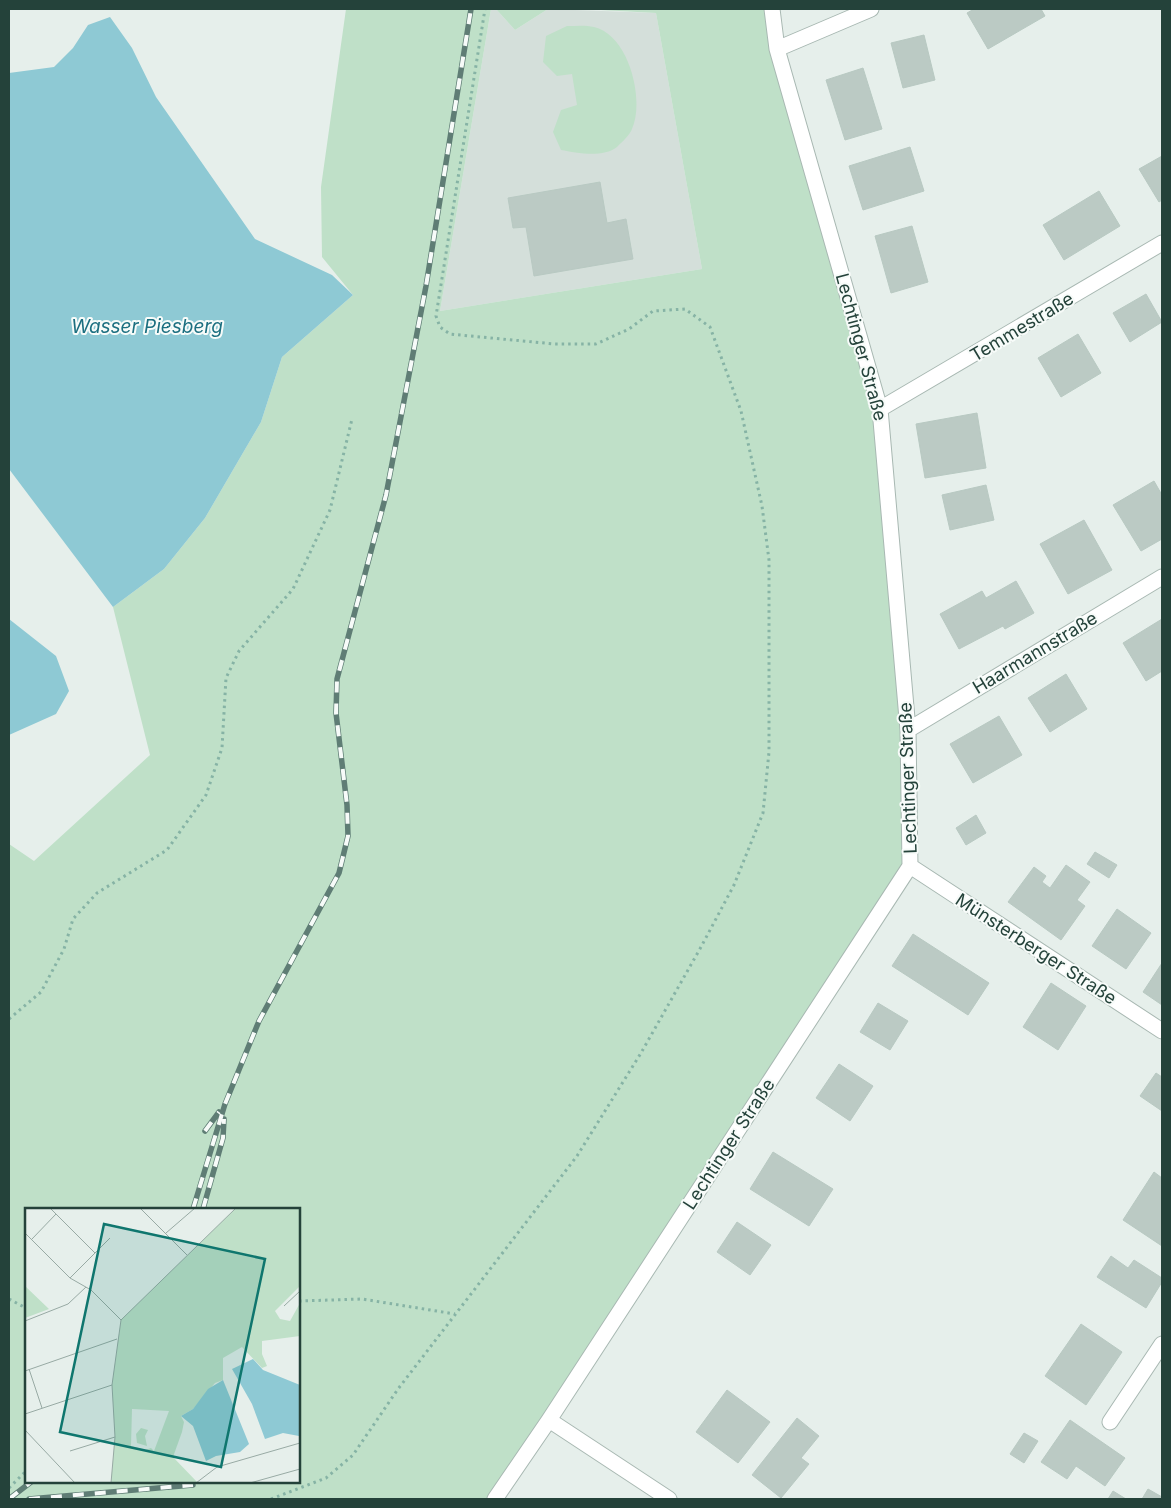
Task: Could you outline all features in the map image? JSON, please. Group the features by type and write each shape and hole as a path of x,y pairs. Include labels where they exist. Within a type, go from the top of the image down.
{"street":[{"name":"Lechtinger Straße","path":"495,1499 549,1420 910,866 908,730 880,409 777,48 772,9"},
{"path":"777,48 871,9"},
{"name":"Temmestraße","path":"880,409 1162,243"},
{"name":"Haarmannstraße","path":"908,730 1162,577"},
{"name":"Münsterberger Straße","path":"910,866 1162,1031"},
{"path":"1110,1422 1162,1344"},
{"path":"549,1420 668,1499"}],"path":[{"path":"271,1499 326,1478 353,1455 398,1389 577,1156 641,1053 701,947 734,885 763,813 769,752 769,560 762,506 741,411 710,327 684,309 654,311 629,329 596,344 554,344 450,334 440,327 436,316 485,9"},
{"path":"9,1019 41,992 64,949 73,919 97,893 167,850 206,796 222,748 226,678 239,651 293,589 330,510 352,418"},
{"path":"9,1299 25,1307"},
{"path":"300,1301 362,1299 456,1314"},
{"path":"9,1488 25,1472"}],"shaded area":[{"path":"491,9 496,9 515,30 548,9 656,13 702,269 440,311"}],"green space":[{"path":"346,9 491,9 440,311 702,269 656,13 582,9 772,9 880,409 910,866 495,1499 9,1499 9,844 34,861 150,755 113,607 164,569 205,518 261,422 282,357 353,295 322,257 321,187"},
{"path":"496,9 548,9 515,30"},
{"path":"567,26 591,26 606,32 617,42 631,70 635,86 636,117 632,129 625,139 617,147 605,153 590,154 561,150 553,132 561,110 577,105 572,74 557,76 543,62 546,36"}],"water":[{"name":"Wasser Piesberg","path":"110,17 132,48 156,97 255,239 332,275 353,295 282,357 261,422 205,518 164,569 113,607 9,469 9,73 54,67 73,48 88,25"},
{"path":"9,619 56,656 69,691 56,714 9,735"}],"building":[{"path":"974,9 1041,9 1045,16 988,49 967,13"},
{"path":"924,35 935,80 903,88 891,43"},
{"path":"863,68 882,129 845,140 826,80"},
{"path":"910,147 924,191 863,210 849,166"},
{"path":"1162,156 1162,200 1159,202 1139,169"},
{"path":"600,182 607,223 626,219 633,259 534,276 526,227 513,228 508,198"},
{"path":"1099,191 1120,226 1064,260 1043,225"},
{"path":"912,226 928,282 891,293 875,236"},
{"path":"1146,294 1162,322 1130,342 1113,313"},
{"path":"1078,334 1101,373 1061,397 1038,358"},
{"path":"977,413 986,468 925,478 916,424"},
{"path":"1154,481 1162,495 1162,539 1141,551 1113,505"},
{"path":"986,485 994,520 950,530 942,495"},
{"path":"1084,520 1112,570 1068,594 1040,544"},
{"path":"1016,581 1034,613 1005,629 1003,626 959,649 940,614 982,591 986,598"},
{"path":"1162,619 1162,671 1146,681 1123,643"},
{"path":"1066,674 1087,709 1050,732 1028,698"},
{"path":"999,716 1022,755 973,783 950,744"},
{"path":"976,815 986,833 966,845 956,828"},
{"path":"1095,852 1117,865 1109,878 1087,864"},
{"path":"1066,865 1090,882 1077,900 1085,906 1061,940 1008,902 1034,867 1046,876 1042,882 1050,888"},
{"path":"1117,909 1151,933 1126,969 1092,946"},
{"path":"913,934 989,983 968,1015 892,966"},
{"path":"1162,963 1162,1005 1143,992"},
{"path":"1051,983 1086,1006 1058,1050 1023,1027"},
{"path":"878,1003 908,1021 890,1050 860,1032"},
{"path":"839,1064 873,1086 850,1121 816,1098"},
{"path":"1156,1073 1162,1077 1162,1111 1140,1096"},
{"path":"773,1152 833,1189 809,1226 750,1189"},
{"path":"1154,1172 1162,1178 1162,1246 1123,1220"},
{"path":"737,1222 771,1245 750,1275 717,1252"},
{"path":"1111,1256 1128,1268 1134,1260 1162,1278 1162,1282 1146,1308 1097,1277"},
{"path":"1081,1324 1122,1352 1086,1405 1045,1376"},
{"path":"727,1390 770,1422 738,1463 696,1432"},
{"path":"797,1418 819,1436 801,1458 809,1464 781,1498 752,1475"},
{"path":"1070,1420 1125,1458 1105,1486 1076,1466 1067,1479 1041,1462"},
{"path":"1024,1433 1038,1441 1024,1463 1010,1454"},
{"path":"1148,1489 1162,1497 1162,1499 1142,1499"},
{"path":"1113,1491 1126,1499 1108,1499"}],"railway":[{"path":"193,1208 225,1104 259,1021 339,873 348,836 347,805 336,713 337,679 386,495 426,286 471,9"},
{"path":"205,1131 219,1112"},
{"path":"203,1208 223,1138 224,1119"},
{"path":"9,1499 30,1483"},
{"path":"29,1499 193,1485"}]}
